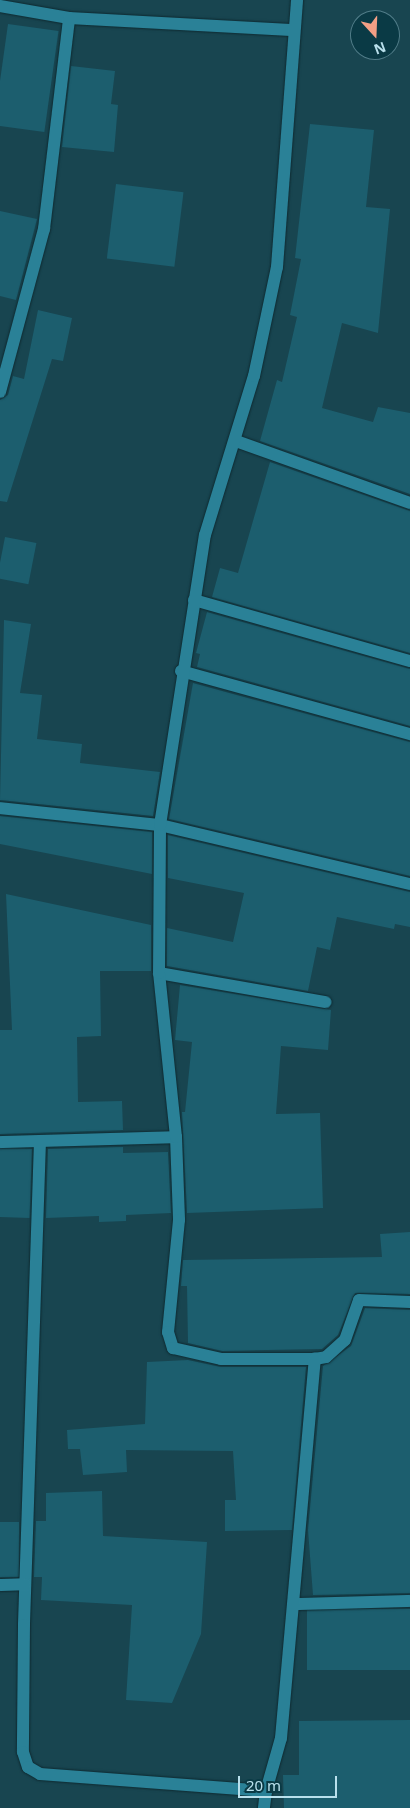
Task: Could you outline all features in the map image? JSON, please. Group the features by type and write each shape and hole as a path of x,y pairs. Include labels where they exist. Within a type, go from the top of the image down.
{"street":[{"path":"296,0 292,30 277,267 236,441 205,535 181,671 160,825 159,974 176,1137 178,1220 168,1332 173,1348 222,1359 315,1359 326,1356 345,1340 358,1300 410,1302"},
{"path":"0,6 69,18 292,30"},
{"path":"0,392 44,229 69,18"},
{"path":"236,441 410,503"},
{"path":"194,600 410,661"},
{"path":"181,671 410,734"},
{"path":"0,808 160,825 410,884"},
{"path":"159,974 325,1002"},
{"path":"0,1142 176,1137"},
{"path":"40,1141 22,1730 28,1767 40,1774 266,1791"},
{"path":"264,1808 266,1791 281,1738 296,1604 315,1359"},
{"path":"0,1585 25,1584"},
{"path":"296,1604 410,1600"}],"building":[{"path":"8,24 59,31 44,132 0,126 0,81"},
{"path":"71,66 115,71 111,104 118,105 114,152 62,147"},
{"path":"310,124 374,130 366,207 390,209 378,333 342,323 322,408 373,422 378,407 410,413 410,494 260,441 277,380 282,382 297,317 290,315 301,259 295,258"},
{"path":"116,184 183,192 174,267 107,258"},
{"path":"0,211 37,219 16,300 0,296"},
{"path":"38,310 72,318 63,361 52,359 7,502 0,501 0,400 8,395 13,376 24,379"},
{"path":"270,462 410,511 410,653 212,597 220,568 238,573"},
{"path":"5,537 36,543 28,584 0,579 0,563"},
{"path":"207,612 410,669 410,726 197,667 200,654 196,653"},
{"path":"4,620 31,624 20,693 42,695 37,739 82,744 80,763 160,772 153,816 0,800"},
{"path":"193,683 410,742 410,876 169,819"},
{"path":"0,816 152,832 152,874 0,844"},
{"path":"168,835 410,892 410,927 395,924 394,929 337,917 330,950 317,947 308,991 167,966 167,928 233,942 244,893 168,878"},
{"path":"6,894 151,925 151,971 100,971 101,1036 77,1037 78,1102 122,1101 123,1130 0,1134 0,1030 12,1030"},
{"path":"180,985 331,1010 328,1050 281,1046 276,1114 320,1113 323,1208 187,1213 182,1112 185,1112 192,1042 175,1040"},
{"path":"123,1147 123,1153 168,1152 171,1213 126,1215 126,1221 99,1222 99,1216 46,1218 48,1149"},
{"path":"0,1148 32,1149 30,1218 0,1217"},
{"path":"410,1232 410,1294 355,1293 338,1335 322,1349 222,1351 188,1343 187,1286 181,1286 183,1260 382,1257 380,1234"},
{"path":"365,1308 410,1310 410,1593 313,1595 308,1530 323,1366 351,1346"},
{"path":"188,1360 221,1367 306,1367 292,1530 225,1531 225,1500 236,1500 233,1451 126,1450 127,1472 83,1475 80,1449 68,1449 67,1430 145,1424 147,1362"},
{"path":"102,1491 103,1536 207,1542 201,1634 172,1703 126,1700 132,1605 41,1600 42,1577 34,1577 36,1521 46,1521 46,1493"},
{"path":"0,1522 19,1522 19,1577 0,1577"},
{"path":"307,1609 410,1609 410,1670 307,1670"},
{"path":"410,1720 410,1808 284,1808 283,1775 299,1775 299,1721"}]}
